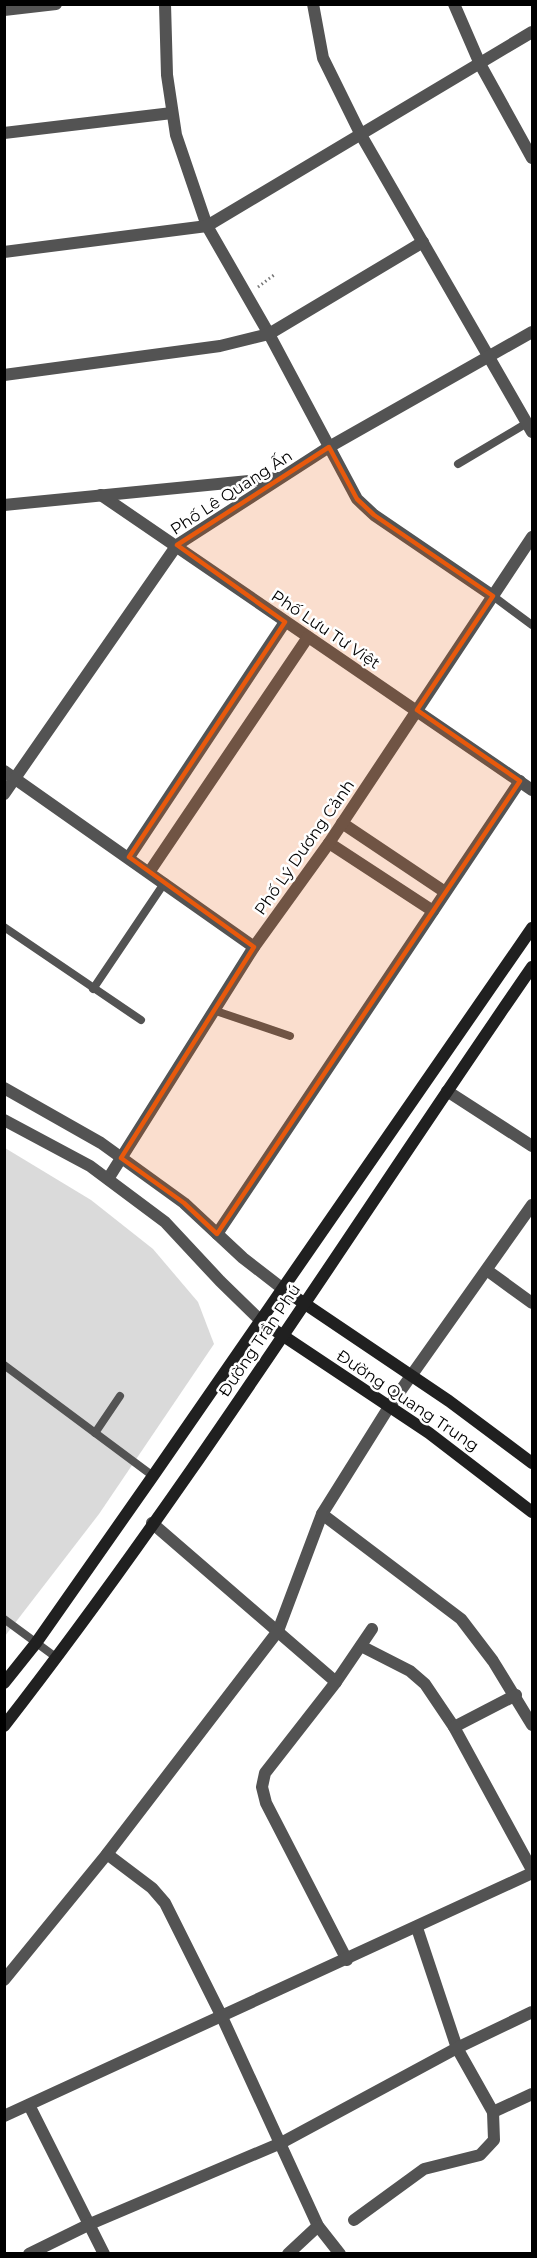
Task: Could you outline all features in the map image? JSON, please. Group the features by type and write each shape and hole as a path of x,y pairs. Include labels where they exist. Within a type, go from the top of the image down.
{"main road":[{"name":"Đường Trần Phú","path":"4,1683 36,1643 153,1476 532,928"},
{"name":"Đường Trần Phú","path":"4,1726 57,1658 152,1524 532,967"},
{"name":"Đường Quang Trung","path":"283,1289 411,1374 532,1462"},
{"name":"Đường Quang Trung","path":"261,1321 484,1472 532,1512"}],"street":[{"path":"4,10 56,4"},
{"path":"165,4 166,75 176,135 207,226 269,334 357,499 374,515 493,596"},
{"path":"313,4 323,58 361,135 530,427"},
{"path":"454,4 480,64 532,158"},
{"path":"4,252 207,226 532,32"},
{"path":"4,133 172,113"},
{"path":"4,375 220,346 269,334 423,242"},
{"name":"Phố Lê Quang Ấn","path":"4,794 10,775 177,545 329,447 532,332"},
{"path":"4,505 282,478"},
{"name":"Phố Lưu Tư Việt","path":"102,495 532,790"},
{"name":"Phố Lý Dương Cảnh","path":"108,1179 254,947 329,843 532,537"},
{"path":"129,857 285,622"},
{"path":"150,871 308,637"},
{"path":"10,775 150,871 254,947"},
{"path":"217,1234 520,781"},
{"path":"342,823 446,892"},
{"path":"329,843 433,911"},
{"path":"4,1088 121,1158 184,1203 283,1289"},
{"path":"447,1091 532,1146"},
{"path":"4,1120 90,1166 165,1222 261,1321"},
{"path":"4,1980 106,1854 278,1631 322,1514 411,1374 488,1271 532,1206"},
{"path":"488,1271 532,1303"},
{"path":"322,1514 460,1619 478,1639 516,1695 532,1725"},
{"path":"152,1524 336,1682"},
{"path":"347,1960 266,1803 262,1787 265,1773 336,1682 372,1629"},
{"path":"4,2116 417,1928 532,1872 454,1727 429,1690 417,1677 391,1660 361,1646"},
{"path":"454,1727 516,1695"},
{"path":"106,1854 159,1895 222,2017 318,2226 340,2253"},
{"path":"354,2220 424,2169 480,2155 495,2139 492,2112 456,2048 417,1928"},
{"path":"29,2253 90,2224 281,2143 456,2048 532,2012"},
{"path":"492,2112 532,2094"},
{"path":"30,2105 104,2253"},
{"path":"288,2253 318,2226"}],"lane":[{"path":"458,464 530,427"},
{"path":"493,596 532,625"},
{"path":"93,989 165,882"},
{"path":"4,927 141,1020"},
{"path":"213,1010 290,1036"},
{"path":"4,1365 153,1476"},
{"path":"94,1433 120,1396"},
{"path":"4,1619 57,1658"}],"path":[{"path":"247,294 274,275"}],"highlighted area":[{"path":"329,447 357,499 374,515 493,596 417,710 520,781 217,1234 184,1203 121,1158 254,947 129,857 285,622 177,545"}],"shaded area":[{"path":"5,1148 91,1200 153,1249 198,1302 214,1344 99,1514 5,1636"}]}
